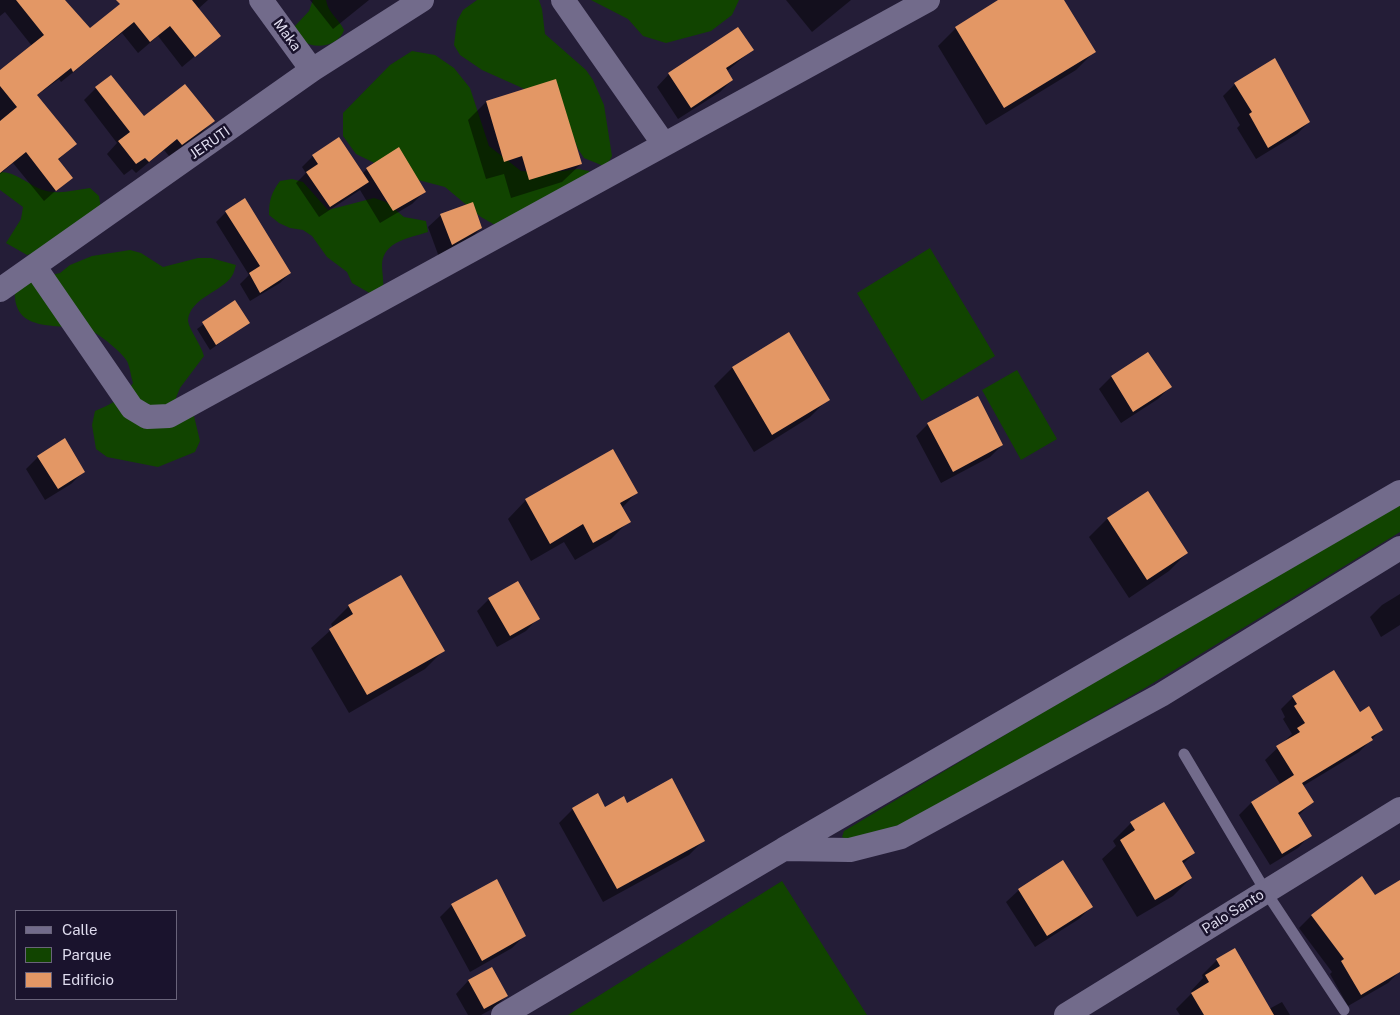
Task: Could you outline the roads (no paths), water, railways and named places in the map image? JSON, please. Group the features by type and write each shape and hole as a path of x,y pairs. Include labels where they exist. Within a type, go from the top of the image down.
{"street":[{"name":"Maka","path":"261,0 312,70"},
{"name":"JERUTI","path":"0,290 312,70 422,0"},
{"path":"563,0 663,144"},
{"path":"35,267 132,408 147,417 169,416 928,0"},
{"path":"504,1015 784,849 1400,492"},
{"path":"784,849 850,850 901,837 1161,695 1400,548"},
{"name":"Palo Santo","path":"1066,1015 1400,809"}],"lane":[{"path":"1184,754 1266,892 1344,1010"}]}
